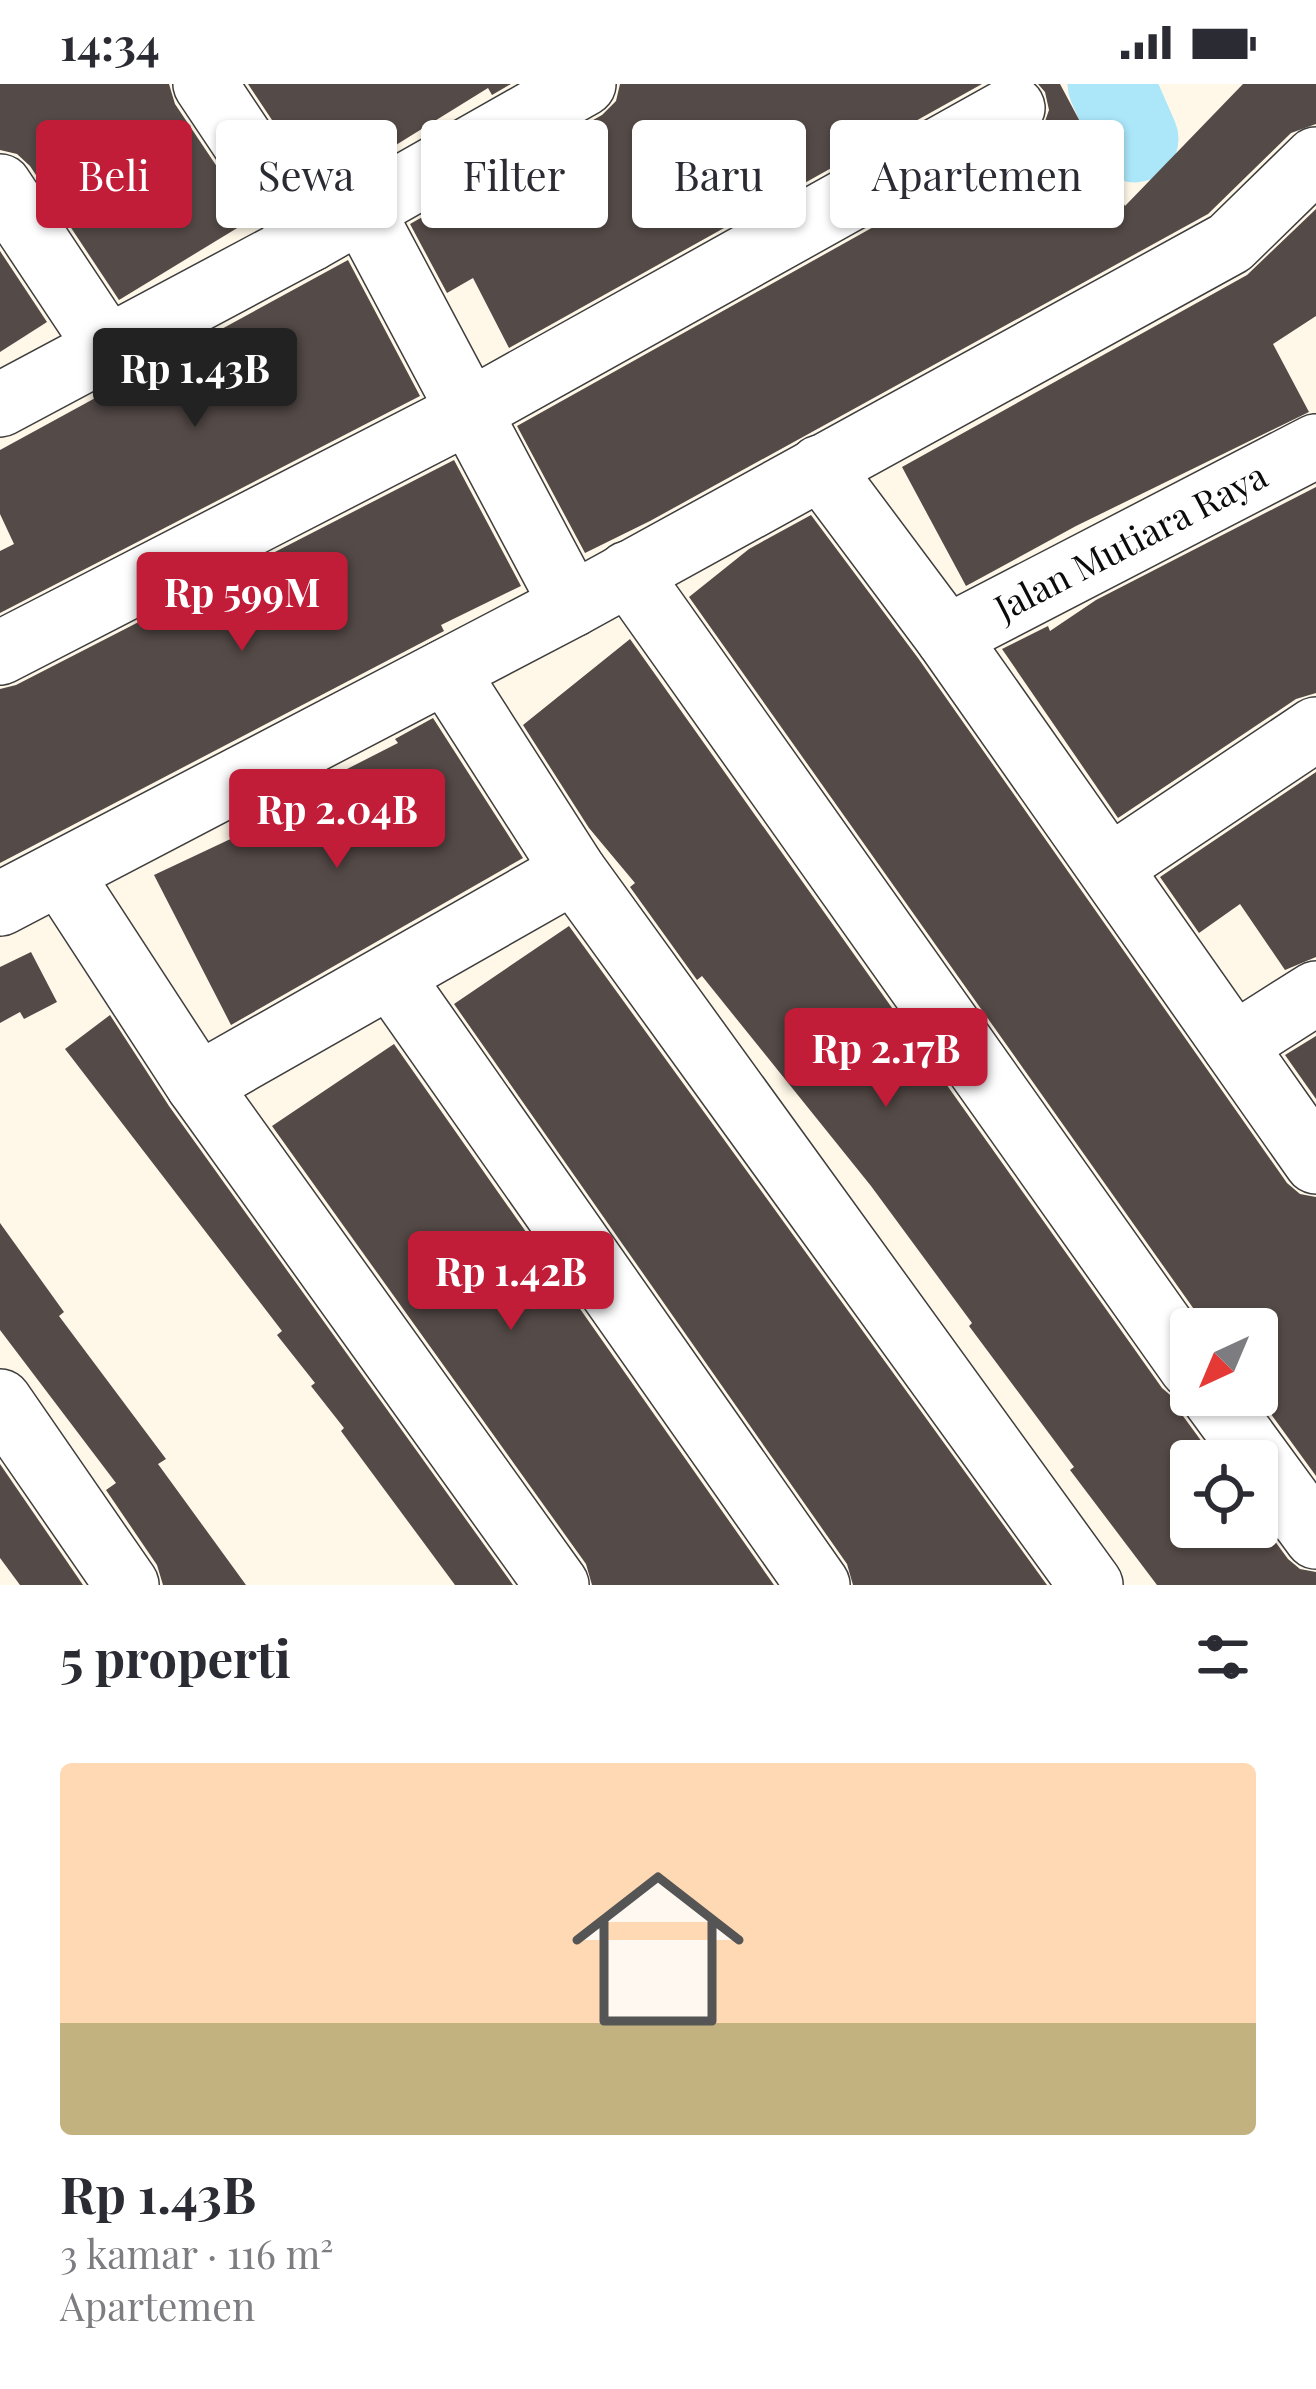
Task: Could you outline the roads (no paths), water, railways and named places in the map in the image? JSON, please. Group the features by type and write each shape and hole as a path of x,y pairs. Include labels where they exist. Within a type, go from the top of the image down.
{"street":[{"path":"205,84 238,120"},
{"path":"397,179 496,104 584,84"},
{"path":"0,653 468,412 1013,108"},
{"path":"0,904 572,604 1230,243 1316,159"},
{"path":"0,186 107,346"},
{"path":"0,405 330,228"},
{"path":"338,228 468,412 572,604"},
{"name":"Jalan Mutiara Raya","path":"947,637 1316,446"},
{"path":"820,467 947,637 1316,1162"},
{"path":"628,573 1170,1337"},
{"path":"446,671 574,871 1091,1585"},
{"path":"1110,867 1316,729"},
{"path":"198,1085 574,871"},
{"path":"60,873 198,1085 556,1585"},
{"path":"392,978 818,1585"},
{"path":"1234,1045 1316,993"},
{"path":"0,1401 127,1585"},
{"path":"1227,1416 1316,1537"}],"waterway":[{"path":"1111,84 1135,139"}]}
